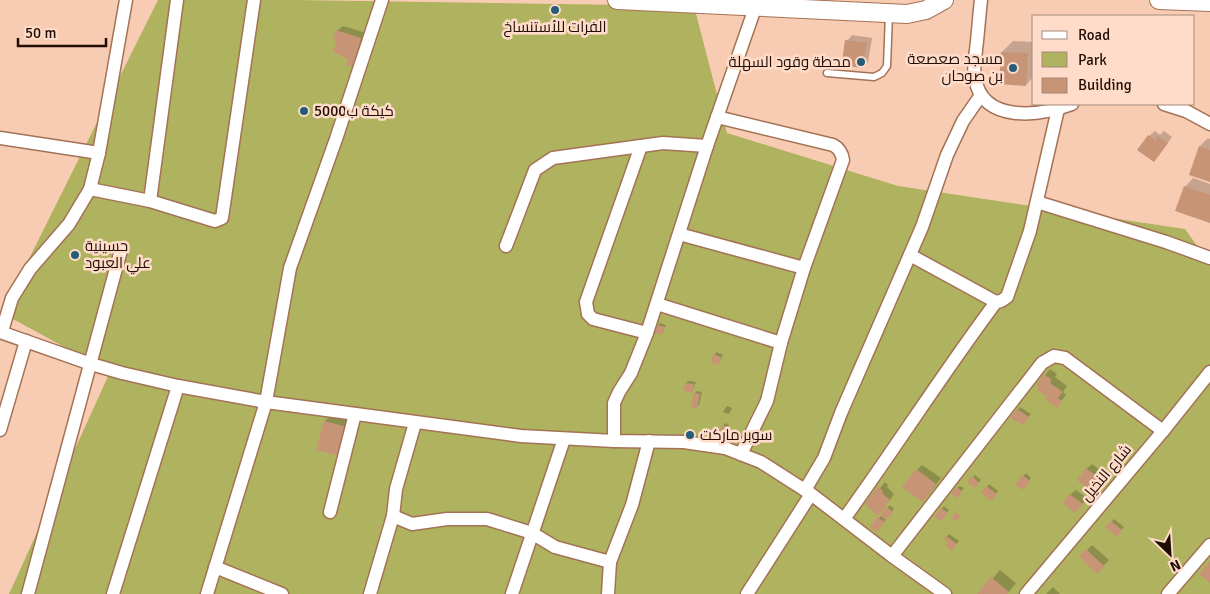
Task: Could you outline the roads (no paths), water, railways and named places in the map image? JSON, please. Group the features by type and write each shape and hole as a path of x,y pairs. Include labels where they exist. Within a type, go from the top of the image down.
{"main road":[{"path":"617,0 755,8 889,12 916,12 935,6 944,0"},
{"path":"1159,0 1210,2"}],"street":[{"path":"126,0 99,154 90,189 68,224 30,268 12,298 1,332 91,364 178,386 266,402 521,436 614,441 684,442 725,448 761,462 808,492 945,594"},
{"path":"150,201 177,0"},
{"path":"90,189 150,201 215,221 222,218 254,0"},
{"path":"207,594 266,402 290,268 336,139 382,0"},
{"path":"980,0 975,78 981,95 993,108 1007,112 1032,113 1058,109 1069,105"},
{"path":"614,441 614,403 631,373 647,333 707,146 755,8"},
{"path":"747,594 808,492 824,458 841,413 910,255 939,182 947,155 963,121 981,95"},
{"path":"1167,105 1210,124"},
{"path":"844,519 880,469 952,360 996,302 1008,297 1030,231 1058,109"},
{"path":"717,117 838,148 843,160 804,268 781,343 767,401 741,454"},
{"path":"0,138 99,154"},
{"path":"506,246 536,170 553,158 663,143 707,146"},
{"path":"641,146 586,302 588,314 593,319 647,333"},
{"path":"1037,202 1166,242 1210,258"},
{"path":"679,234 804,268"},
{"path":"28,594 121,250"},
{"path":"910,255 996,302"},
{"path":"657,304 781,343"},
{"path":"0,430 26,341"},
{"path":"892,556 1042,363 1054,356 1065,358 1163,431"},
{"name":"شارع النخيل","path":"1026,594 1210,372"},
{"path":"113,594 178,386"},
{"path":"330,512 356,414"},
{"path":"370,594 393,516 396,489 415,423"},
{"path":"512,594 564,439"},
{"path":"608,594 610,562 632,505 649,441"},
{"path":"393,516 412,524 447,519 486,519 532,533 555,547 610,562"},
{"path":"1168,594 1210,546"},
{"path":"215,566 282,594"}],"lane":[{"path":"827,73 874,77 882,73 887,66 889,12"}],"place":[{"name":"الفرات للأستنساخ","path":"555,10"},
{"name":"محطة وقود السهلة","path":"861,62"},
{"name":"مسجد صعصعة بن صوحان","path":"1013,68"},
{"name":"كيكة ب5000","path":"304,111"},
{"name":"حسينية علي العبود","path":"75,255"},
{"name":"سوبر ماركت","path":"690,435"}]}
